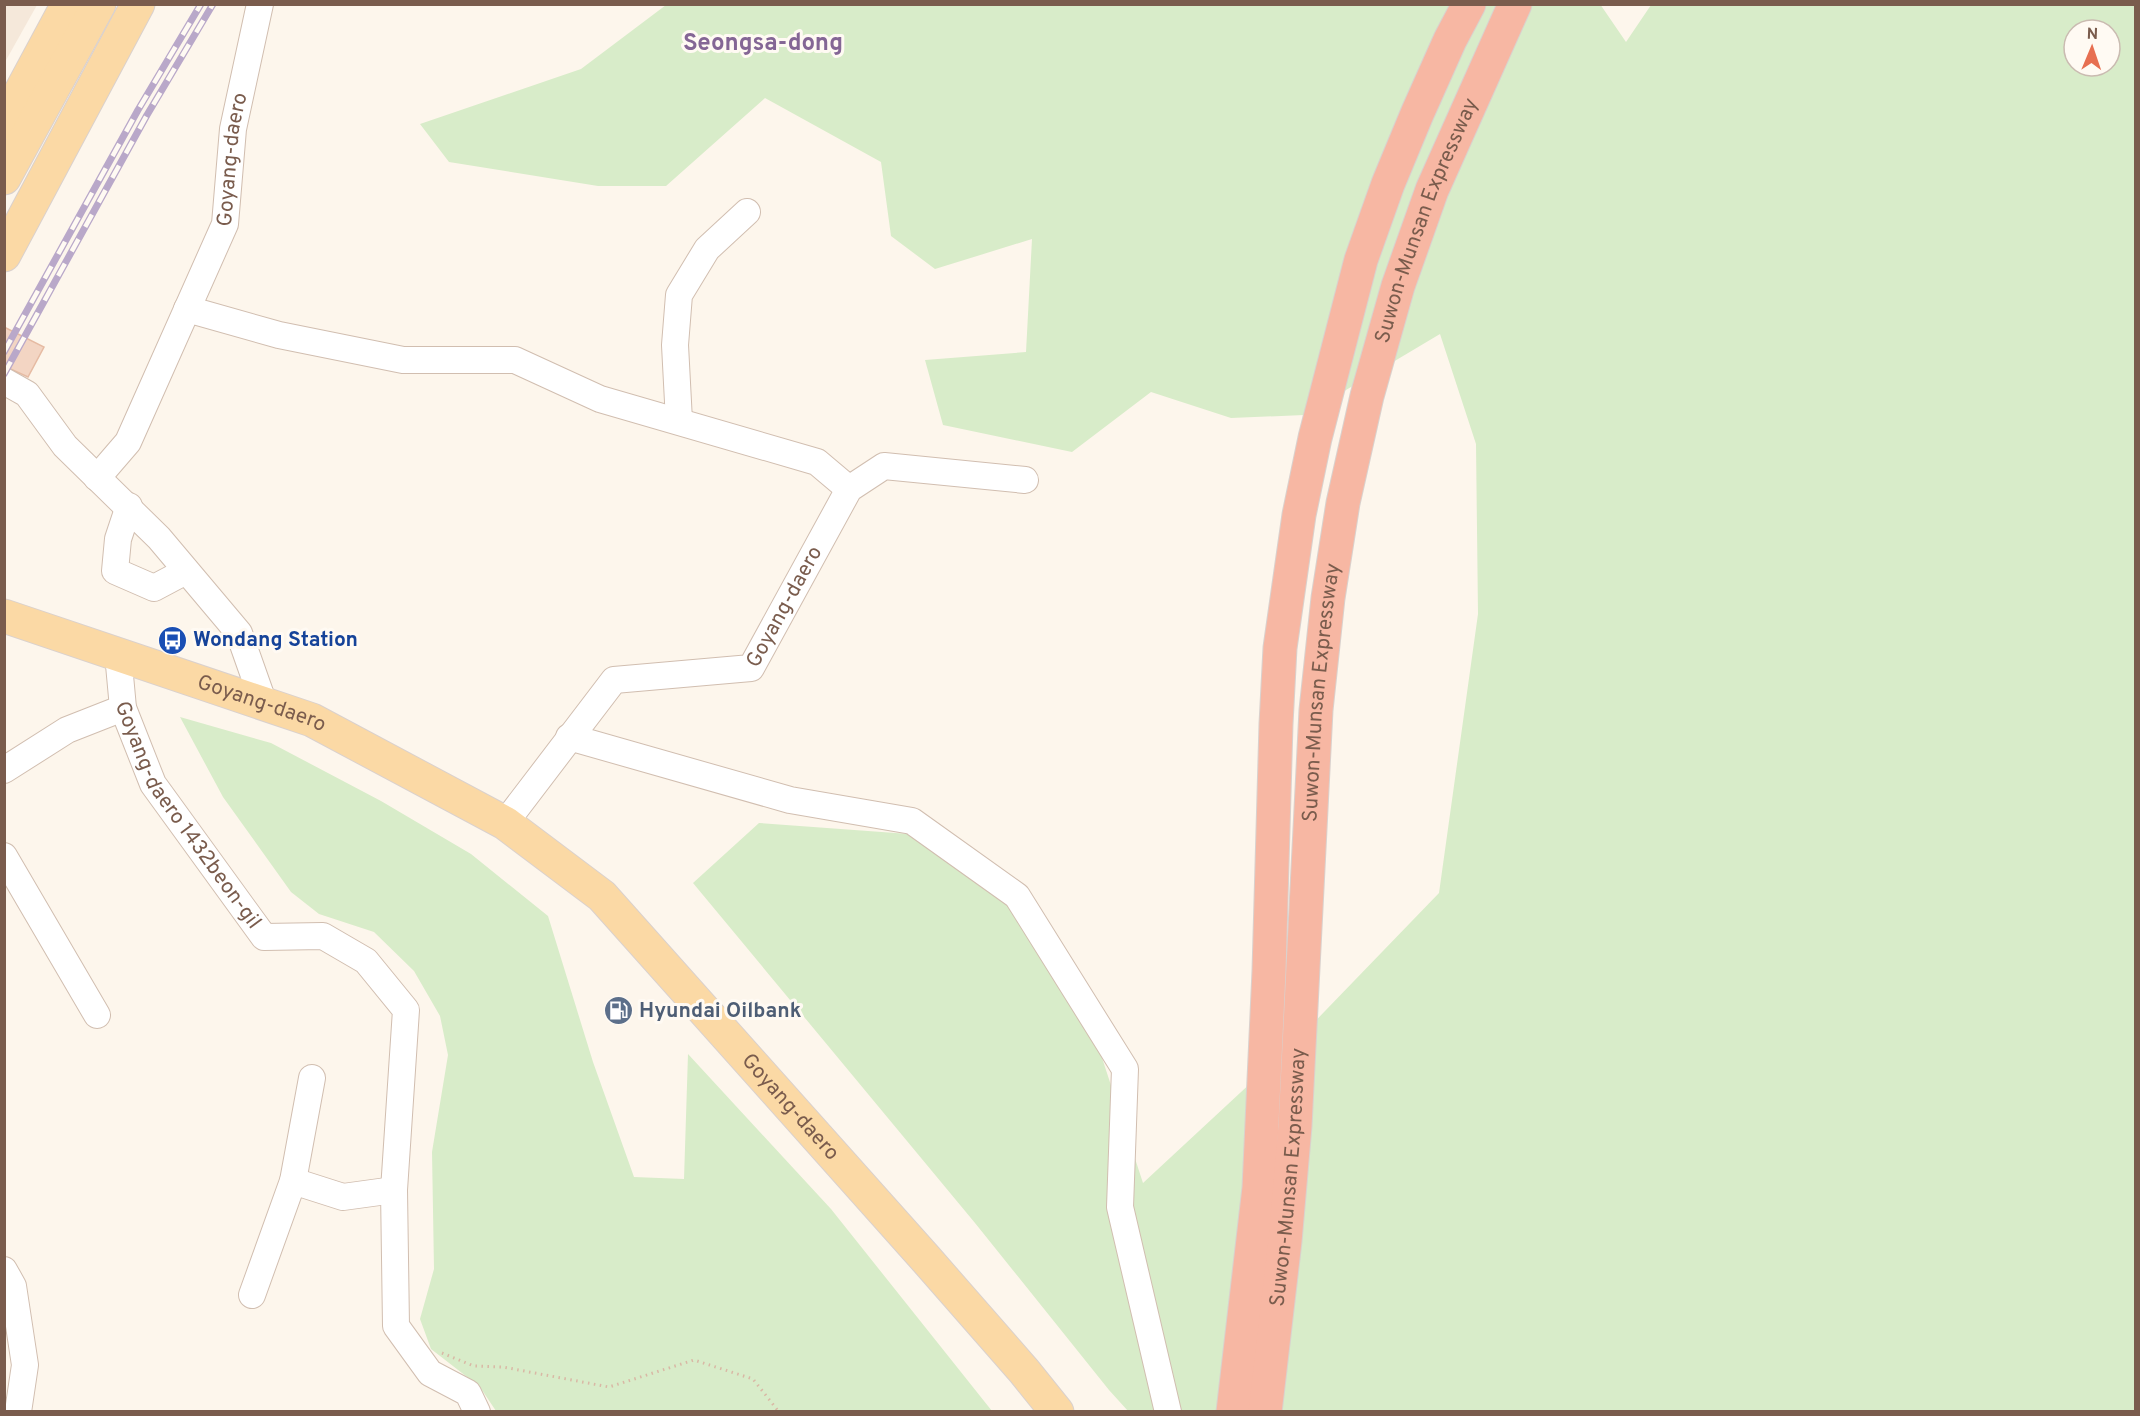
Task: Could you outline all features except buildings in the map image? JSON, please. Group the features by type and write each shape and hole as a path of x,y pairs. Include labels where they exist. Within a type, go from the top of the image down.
{"highway":[{"name":"Suwon-Munsan Expressway","path":"1233,1412 1259,1188 1269,970 1276,713 1280,648 1299,515 1325,394 1361,260 1388,184 1417,114 1469,4"},
{"name":"Suwon-Munsan Expressway","path":"1265,1412 1285,1241 1295,1126 1316,710 1328,598 1343,503 1366,396 1398,286 1432,190 1515,4"}],"main road":[{"path":"4,123 68,4"},
{"path":"4,178 99,4"},
{"path":"4,255 138,4"},
{"name":"Goyang-daero","path":"4,616 312,720 505,823 602,896 934,1268 1057,1412"}],"street":[{"name":"Goyang-daero","path":"97,478 128,442 225,224 233,129 260,4"},
{"path":"679,421 675,345 679,295 707,249 747,212"},
{"path":"187,309 279,335 402,360 515,360 600,399 817,462 849,489"},
{"path":"4,381 27,394 65,446 129,506 159,538 239,633 264,704"},
{"name":"Goyang-daero","path":"505,823 614,680 751,668 849,489 884,466 1025,480"},
{"path":"129,506 118,539 115,571 154,588 186,571"},
{"name":"Goyang-daero 1432beon-gil","path":"118,654 123,708 153,784 264,937 323,936 366,961 406,1010 394,1190 396,1326 430,1373 468,1393 477,1412"},
{"path":"4,770 67,730 123,708"},
{"path":"569,737 790,800 912,821 1017,896 1125,1069 1120,1207 1168,1412"},
{"path":"4,856 97,1015"},
{"path":"252,1295 293,1181 312,1078"},
{"path":"293,1181 344,1197 394,1190"},
{"path":"4,1270 13,1286 26,1365 18,1412"}],"path":[{"path":"406,1340 474,1366 503,1367 609,1387 694,1360 753,1379 779,1412"}],"shaded area":[{"path":"4,5 37,5 5,62"}],"green space":[{"path":"1600,4 1626,42 1651,5 2135,5 2135,1411 1128,1411 693,883 759,823 909,834 1010,902 1086,1009 1143,1183 1297,1040 1439,893 1478,614 1476,444 1440,334 1304,415 1231,418 1151,392 1072,452 943,425 925,360 1026,352 1032,239 935,269 891,236 881,162 765,98 666,186 598,186 449,162 420,124 581,69 666,5"},
{"path":"180,717 271,743 381,801 471,854 548,916 593,1062 634,1177 684,1179 688,1054 831,1209 992,1411 496,1411 480,1387 431,1349 420,1319 434,1269 432,1152 448,1055 440,1016 414,971 374,932 319,914 291,892 223,797"}],"railway":[{"path":"4,352 138,110 201,4"},
{"path":"4,374 147,115 213,4"}],"place":[{"name":"Wondang Station","path":"172,640"},
{"name":"Hyundai Oilbank","path":"618,1011"}],"district":[{"name":"Seongsa-dong","path":"763,44"}]}
